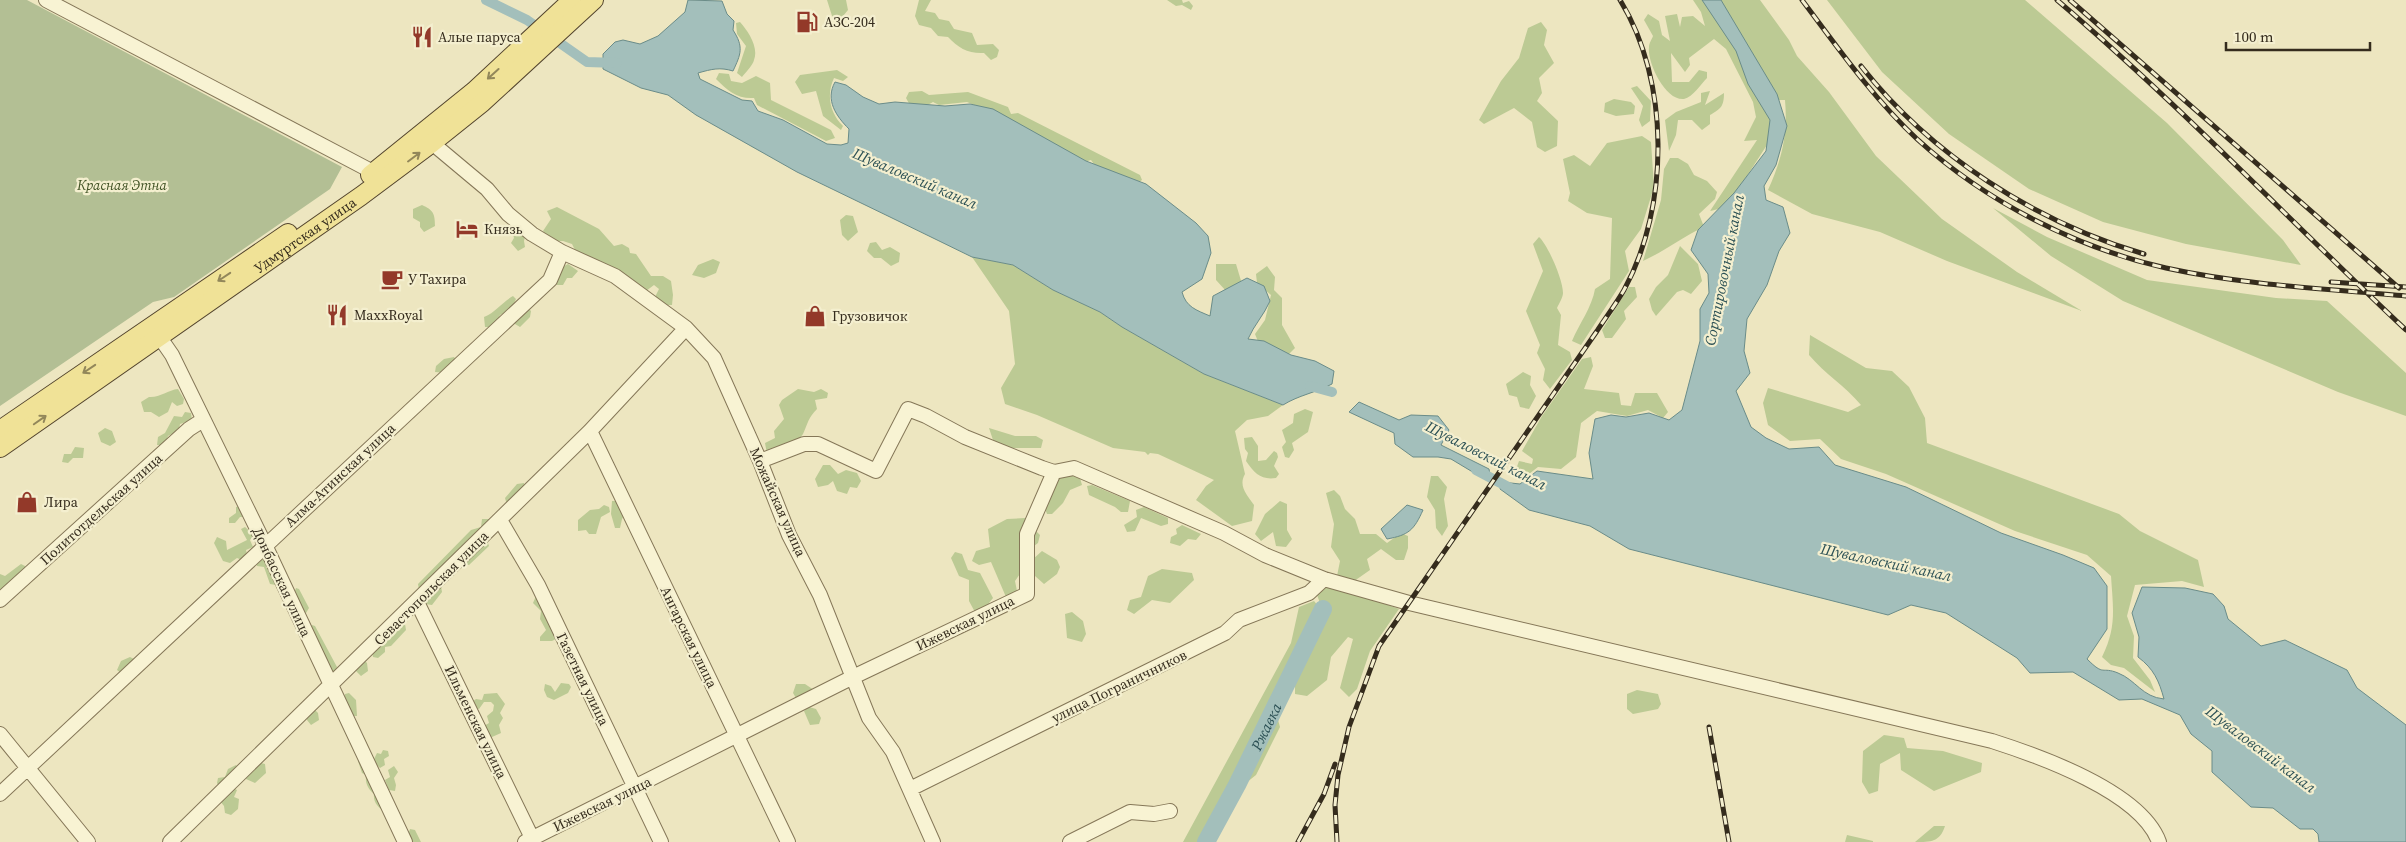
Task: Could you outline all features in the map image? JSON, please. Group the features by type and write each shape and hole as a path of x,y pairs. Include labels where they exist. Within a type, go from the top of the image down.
{"main road":[{"name":"Удмуртская улица","path":"563,19 572,0"},
{"name":"Удмуртская улица","path":"0,430 156,332 361,196 482,103 534,46 563,19 594,0"},
{"name":"Удмуртская улица","path":"0,448 373,172 474,91 534,46"}],"street":[{"path":"46,0 373,172"},
{"name":"Можайская улица","path":"432,143 487,189 508,214 532,234 562,252 615,276 686,328 714,358 760,462 789,536 820,595 869,718 892,752 933,842"},
{"name":"Алма-Атинская улица","path":"0,794 26,767 550,280 562,252"},
{"name":"Севастопольская улица","path":"170,842 590,431 686,328"},
{"name":"Донбасская улица","path":"156,332 172,355 265,545 405,842"},
{"path":"760,462 804,444 818,444 876,471 908,409 926,416 965,437 1054,472 1074,468 1224,533 1265,555 1324,579 1547,637 1992,741 2041,758 2087,779 2134,808 2157,837"},
{"name":"Политотдельская улица","path":"0,600 189,429 203,420"},
{"name":"Ангарская улица","path":"590,431 788,842"},
{"name":"Ижевская улица","path":"531,841 853,677 1027,594 1027,534 1054,472"},
{"name":"Газетная улица","path":"500,520 538,584 661,842"},
{"name":"улица Пограничников","path":"910,789 1225,633 1239,620 1309,592 1324,579"},
{"name":"Ильменская улица","path":"417,602 531,841"},
{"path":"0,734 88,842"},
{"path":"1070,842 1130,812 1154,814 1170,811"}],"green space":[{"name":"Красная Этна","path":"0,0 27,0 342,167 330,189 174,297 153,302 0,406"},
{"path":"827,0 846,0 848,10 838,22 833,19"},
{"path":"919,0 931,0 925,11 935,13 939,19 949,21 954,29 972,33 977,45 993,44 999,50 997,57 991,60 984,53 964,50 948,37 938,36 931,28 919,25 915,16"},
{"path":"1167,0 1182,0 1183,3 1189,1 1193,6 1191,10 1182,5 1176,6"},
{"path":"1693,0 1760,0 1789,40 1797,56 1829,92 1876,156 1942,219 2017,272 2082,311 1947,261 1880,232 1812,214 1768,190 1783,146 1786,124 1785,100 1775,100 1774,134 1727,207 1710,211 1757,140 1744,141 1756,117 1753,102 1726,49 1714,39 1689,58 1690,65 1685,72 1671,53 1672,82 1689,82 1699,70 1707,72 1707,78 1691,96 1684,99 1670,94 1654,71 1649,54 1649,46 1653,36 1644,20 1648,14 1659,21 1662,35 1670,41 1665,16 1677,14 1680,27 1682,17 1693,16 1705,26 1701,12"},
{"path":"1827,0 2025,0 2167,123 2283,240 2301,265 2186,244 2103,222 2029,189 1949,134 1882,72"},
{"path":"740,22 749,35 755,50 753,62 742,77 737,73 746,46 737,34 736,23"},
{"path":"1541,22 1547,30 1544,45 1554,63 1539,78 1542,93 1537,101 1558,121 1557,146 1545,152 1537,147 1532,122 1514,108 1484,124 1479,120 1501,81 1519,58 1528,28"},
{"path":"837,70 848,77 843,81 834,78 830,91 832,110 843,126 841,130 823,116 816,91 802,94 795,82 800,75"},
{"path":"719,73 729,74 731,81 742,83 756,76 770,83 771,100 831,130 835,138 826,141 757,105 754,98 738,96 716,79"},
{"path":"1637,86 1651,101 1650,121 1642,127 1639,120 1643,106 1631,88"},
{"path":"922,91 929,95 968,92 1008,107 1011,114 1018,113 1140,175 1142,180 1139,182 1098,170 1091,160 1081,163 1006,118 967,102 939,105 933,102 924,107 911,107 906,98 909,92"},
{"path":"1710,91 1705,105 1724,93 1721,107 1710,115 1710,124 1702,130 1692,120 1678,120 1676,135 1669,151 1665,120 1676,112 1701,102 1701,93"},
{"path":"1614,99 1631,102 1635,106 1634,114 1616,116 1604,112 1605,103"},
{"path":"1642,136 1651,142 1654,187 1641,229 1625,251 1629,271 1581,345 1572,341 1588,309 1595,289 1610,279 1612,218 1587,213 1568,201 1570,193 1563,159 1574,155 1590,166 1607,143"},
{"path":"1670,158 1678,158 1688,164 1694,175 1707,181 1717,192 1715,199 1699,214 1704,227 1643,261 1661,200 1664,169"},
{"path":"422,205 433,212 435,222 435,226 424,232 420,227 420,222 413,218 413,209"},
{"path":"557,207 599,229 614,246 622,244 629,248 630,253 636,254 651,276 663,276 671,281 672,305 665,305 655,297 659,289 654,285 646,291 609,265 576,252 572,244 563,241 550,241 543,231 551,219 547,211"},
{"path":"1993,208 2047,237 2147,280 2276,298 2327,301 2406,373 2406,416 2338,392 2123,301 2051,256"},
{"path":"846,215 853,216 858,232 848,241 842,235 840,220"},
{"path":"519,227 526,233 525,247 518,251 511,243 514,238 512,230"},
{"path":"1539,237 1551,255 1561,280 1563,293 1557,308 1561,315 1558,345 1570,352 1572,360 1550,389 1543,380 1545,369 1537,353 1540,345 1526,311 1543,271 1533,244"},
{"path":"876,242 882,250 890,247 900,253 899,262 891,266 881,258 874,258 867,251 870,243"},
{"path":"1680,246 1698,264 1702,281 1691,294 1683,290 1677,292 1656,316 1649,299 1656,287 1668,275"},
{"path":"972,257 1013,265 1053,290 1100,312 1122,327 1204,374 1283,405 1268,416 1247,420 1235,431 1245,474 1242,482 1243,486 1254,505 1252,521 1232,526 1196,500 1206,486 1214,480 1158,454 1150,453 1148,455 1145,452 1113,448 1037,415 1005,404 1001,388 1015,364 1009,311"},
{"path":"713,259 720,262 716,273 704,278 692,275 698,265"},
{"path":"568,264 578,271 572,278 567,278 563,285 557,285 554,279 559,269"},
{"path":"1216,264 1236,264 1242,284 1226,291 1216,280"},
{"path":"1267,266 1275,277 1274,290 1282,298 1282,325 1295,348 1287,356 1259,344 1255,334 1265,320 1271,295 1257,283 1256,274"},
{"path":"1629,287 1635,287 1637,297 1624,311 1626,319 1612,338 1605,338 1602,330"},
{"path":"513,296 516,299 511,310 500,315 496,327 485,327 484,317"},
{"path":"528,308 531,311 530,317 520,327 515,324 513,318"},
{"path":"1810,335 1866,368 1892,371 1909,387 1925,418 1927,443 2119,514 2140,531 2198,560 2204,587 2182,581 2135,585 2127,616 2134,636 2133,658 2150,680 2155,692 2124,668 2111,665 2102,657 2112,627 2111,576 2087,555 2015,531 1886,474 1841,459 1820,439 1790,441 1768,425 1763,403 1768,388 1848,412 1861,405 1809,355"},
{"path":"454,357 458,363 447,373 435,372 436,366 444,359"},
{"path":"1591,357 1593,366 1584,389 1619,393 1621,405 1631,406 1635,393 1657,393 1668,412 1663,418 1648,410 1627,416 1597,411 1581,423 1576,457 1561,469 1538,467 1521,480 1514,475 1519,461 1532,464 1533,459 1522,451 1542,416 1582,359"},
{"path":"1523,372 1531,376 1530,385 1536,396 1529,409 1520,407 1517,397 1509,395 1506,384"},
{"path":"178,389 184,399 183,404 177,406 172,402 168,412 159,417 151,412 144,412 141,402 149,397"},
{"path":"798,389 814,392 821,389 828,393 827,398 815,400 817,409 800,438 787,447 767,454 765,443 775,438 774,431 784,419 779,405 782,400"},
{"path":"1305,409 1313,412 1308,432 1292,443 1294,450 1289,458 1285,457 1282,447 1286,442 1282,430 1293,423 1294,414"},
{"path":"185,412 191,413 192,420 180,424 179,430 168,436 165,445 157,445 158,437 165,433 174,416 182,417"},
{"path":"105,428 112,431 116,442 110,446 101,442 98,433"},
{"path":"989,428 1015,436 1036,436 1043,440 1041,448 1006,448 993,440"},
{"path":"1252,437 1258,446 1258,461 1266,460 1274,451 1277,453 1278,457 1274,466 1279,474 1276,478 1262,477 1246,461 1248,453 1245,449 1244,438"},
{"path":"75,447 84,448 83,458 73,458 68,463 62,462 64,454 71,454"},
{"path":"823,465 830,465 838,474 846,470 857,473 861,481 857,488 850,487 847,494 837,491 833,481 828,485 818,487 815,479"},
{"path":"1064,473 1080,478 1082,485 1070,490 1063,503 1052,514 1047,514 1044,506 1057,477"},
{"path":"1431,476 1438,476 1447,487 1444,499 1448,526 1442,536 1436,528 1435,510 1427,497"},
{"path":"524,483 525,490 507,505 505,498 517,484"},
{"path":"1092,485 1130,501 1128,512 1121,512 1115,507 1089,495 1087,486"},
{"path":"1334,490 1340,496 1345,509 1355,519 1360,534 1376,534 1387,543 1401,533 1408,536 1408,548 1404,560 1396,560 1381,549 1367,559 1370,570 1350,584 1337,576 1340,561 1331,547 1334,524 1326,493"},
{"path":"612,501 620,501 627,511 622,519 620,528 615,528 611,514"},
{"path":"1280,501 1287,504 1287,530 1292,539 1286,547 1276,546 1273,532 1261,541 1255,534 1265,514"},
{"path":"604,505 609,507 610,512 601,517 596,534 589,534 586,530 578,531 578,520 590,510 599,509"},
{"path":"240,506 243,517 240,517 235,523 229,523 229,518 236,513 236,507"},
{"path":"1144,507 1168,518 1168,524 1161,526 1141,518 1135,531 1127,532 1124,525 1137,517 1136,510"},
{"path":"1025,518 1027,529 1035,530 1040,535 1038,543 1026,552 1025,567 1015,581 1018,596 1006,597 991,562 979,565 972,561 976,551 990,547 988,529 1007,519"},
{"path":"482,519 490,519 489,527 419,590 418,584 471,530 481,527"},
{"path":"1182,525 1201,534 1196,540 1188,539 1180,546 1170,543 1171,537 1177,534 1176,529"},
{"path":"245,527 254,535 250,540 253,547 246,550 248,559 244,561 237,558 230,563 223,561 214,543 217,537 226,541 227,550 247,540 241,529"},
{"path":"487,540 489,546 469,565 464,564 462,559"},
{"path":"1042,551 1057,560 1060,567 1057,574 1044,584 1035,576 1032,560"},
{"path":"955,552 962,554 968,570 980,573 993,598 989,603 989,610 976,614 969,601 969,580 959,576 951,558"},
{"path":"260,555 267,559 266,568 273,569 276,585 270,584 264,567 257,566 255,560"},
{"path":"21,564 25,566 26,571 13,578 13,586 0,592 0,574 5,576"},
{"path":"1162,569 1192,573 1194,580 1170,603 1152,600 1134,614 1127,610 1130,600 1141,597 1148,576"},
{"path":"1331,584 1399,609 1370,651 1357,689 1349,697 1340,688 1353,639 1348,637 1331,657 1327,680 1307,696 1295,694 1295,679 1326,619 1317,595 1322,587"},
{"path":"441,586 442,592 432,605 425,604 424,598"},
{"path":"296,588 299,589 309,608 306,613 303,612 294,593"},
{"path":"536,596 560,637 552,641 540,641 540,637 546,630 540,619 541,611 533,603"},
{"path":"1314,601 1320,608 1322,621 1275,709 1280,727 1256,775 1232,794 1206,842 1183,842 1291,643 1299,607"},
{"path":"1072,612 1083,621 1086,634 1082,642 1067,638 1065,614"},
{"path":"405,624 406,630 391,646 385,647 385,652 378,658 373,657 372,651 377,645 383,645 391,632"},
{"path":"312,625 315,626 337,667 335,673 331,671 311,629"},
{"path":"130,657 134,659 132,667 121,673 117,670 121,661"},
{"path":"363,659 367,663 368,671 361,676 356,671 358,662"},
{"path":"561,683 569,684 571,687 568,693 554,700 547,697 544,690 545,684 551,686 555,692"},
{"path":"796,684 805,684 814,690 796,698 793,693"},
{"path":"1637,690 1658,694 1661,704 1658,709 1633,714 1627,709 1627,694"},
{"path":"349,693 356,700 357,716 349,716 343,705 345,694"},
{"path":"497,693 505,704 500,713 503,718 499,725 501,733 492,737 486,735 484,726 489,723 487,716 493,711 494,705 491,702 484,702 479,709 474,708 472,702 476,699 482,700 484,694"},
{"path":"809,707 816,709 821,718 819,724 810,725 804,711"},
{"path":"314,709 318,713 319,720 311,725 307,720 307,712"},
{"path":"1884,735 1904,738 1907,748 1943,751 1982,763 1981,772 1934,791 1901,770 1900,753 1880,764 1878,791 1869,794 1862,782 1863,751"},
{"path":"383,750 388,751 389,756 384,759 385,765 380,768 373,761 377,753 381,754"},
{"path":"361,758 386,812 374,800 374,794 367,786 366,775 362,773 358,761"},
{"path":"257,762 265,764 266,773 255,783 246,779 246,772"},
{"path":"236,765 239,769 219,787 217,783 218,778 225,777 228,769"},
{"path":"394,766 398,772 394,778 395,791 389,790 385,780 390,777 388,770"},
{"path":"233,788 237,790 234,797 239,799 238,809 231,815 225,813 224,806 220,801"},
{"path":"1934,826 1945,826 1938,838 1930,841 1915,842"},
{"path":"410,829 415,830 421,842 412,842 408,835"},
{"path":"1847,835 1873,841 1873,842 1845,842"}],"water":[{"path":"688,0 722,1 727,14 734,21 733,30 740,46 738,60 733,71 708,70 698,73 700,79 742,100 752,101 758,111 783,120 827,144 841,145 848,143 849,129 833,107 831,95 835,82 846,85 863,97 879,104 895,102 945,106 970,104 993,109 1086,161 1146,184 1196,223 1208,236 1211,253 1202,279 1182,292 1189,305 1210,316 1213,296 1247,278 1264,286 1270,301 1248,339 1264,341 1291,355 1315,361 1334,371 1332,384 1283,405 1204,374 1122,327 1100,312 1053,290 1013,265 972,257 797,172 696,115 668,95 641,88 603,69 603,54 615,42 623,40 640,44 658,36 685,12"},
{"name":"Сортировочный канал","path":"1702,0 1721,0 1777,94 1787,126 1776,165 1764,186 1766,200 1783,207 1790,233 1779,251 1767,285 1747,319 1744,351 1750,373 1736,391 1751,427 1766,438 1789,449 1819,447 1835,465 1906,487 2001,533 2094,568 2107,586 2107,629 2087,659 2097,668 2113,671 2124,676 2156,698 2164,699 2155,676 2138,657 2139,637 2132,613 2142,587 2185,588 2213,594 2224,606 2228,619 2261,646 2285,640 2347,670 2357,688 2406,725 2406,842 2319,842 2318,834 2313,829 2300,829 2273,808 2251,807 2212,772 2212,751 2191,734 2180,715 2142,699 2119,700 2073,672 2030,673 2017,658 1946,613 1911,605 1888,615 1629,549 1590,526 1529,510 1500,489 1502,482 1520,484 1537,471 1593,479 1589,453 1595,419 1611,415 1626,417 1649,413 1669,420 1682,410 1700,341 1700,309 1709,293 1708,274 1691,250 1698,230 1734,193 1766,151 1770,120 1748,84 1736,51"},
{"path":"1359,402 1399,420 1411,415 1438,416 1449,430 1441,445 1489,469 1490,475 1481,477 1451,459 1413,457 1395,444 1394,433 1349,412"},
{"path":"1407,505 1423,510 1417,522 1401,536 1387,539 1381,529"}],"waterway":[{"name":"Шуваловский канал","path":"486,0 527,20 587,62 617,63"},
{"name":"Шуваловский канал","path":"1310,386 1332,392"},
{"name":"Шуваловский канал","path":"1476,470 1512,489"},
{"name":"Ржавка","path":"1206,842 1237,785 1323,609"}],"railway":[{"path":"1337,842 1335,805 1338,775 1349,727 1379,646 1614,305 1624,290 1639,257 1650,221 1656,183 1658,144 1655,105 1648,68 1636,32 1620,0"},
{"path":"1802,0 1871,90 1917,139 1972,182 2002,202 2033,219 2099,248 2132,259 2195,274 2316,289 2406,296"},
{"path":"2057,0 2147,80 2406,330"},
{"path":"2070,0 2399,288"},
{"path":"1861,66 1919,128 1988,181 2025,204 2064,224 2144,254"},
{"path":"2331,282 2406,287"},
{"path":"1709,727 1729,842"},
{"path":"1298,842 1324,794 1335,764"}],"place":[{"name":"АЗС-204","path":"807,22"},
{"name":"Алые паруса","path":"422,37"},
{"name":"Князь","path":"467,229"},
{"name":"У Тахира","path":"392,279"},
{"name":"MaxxRoyal","path":"337,315"},
{"name":"Грузовичок","path":"815,316"},
{"name":"Лира","path":"27,502"}]}
